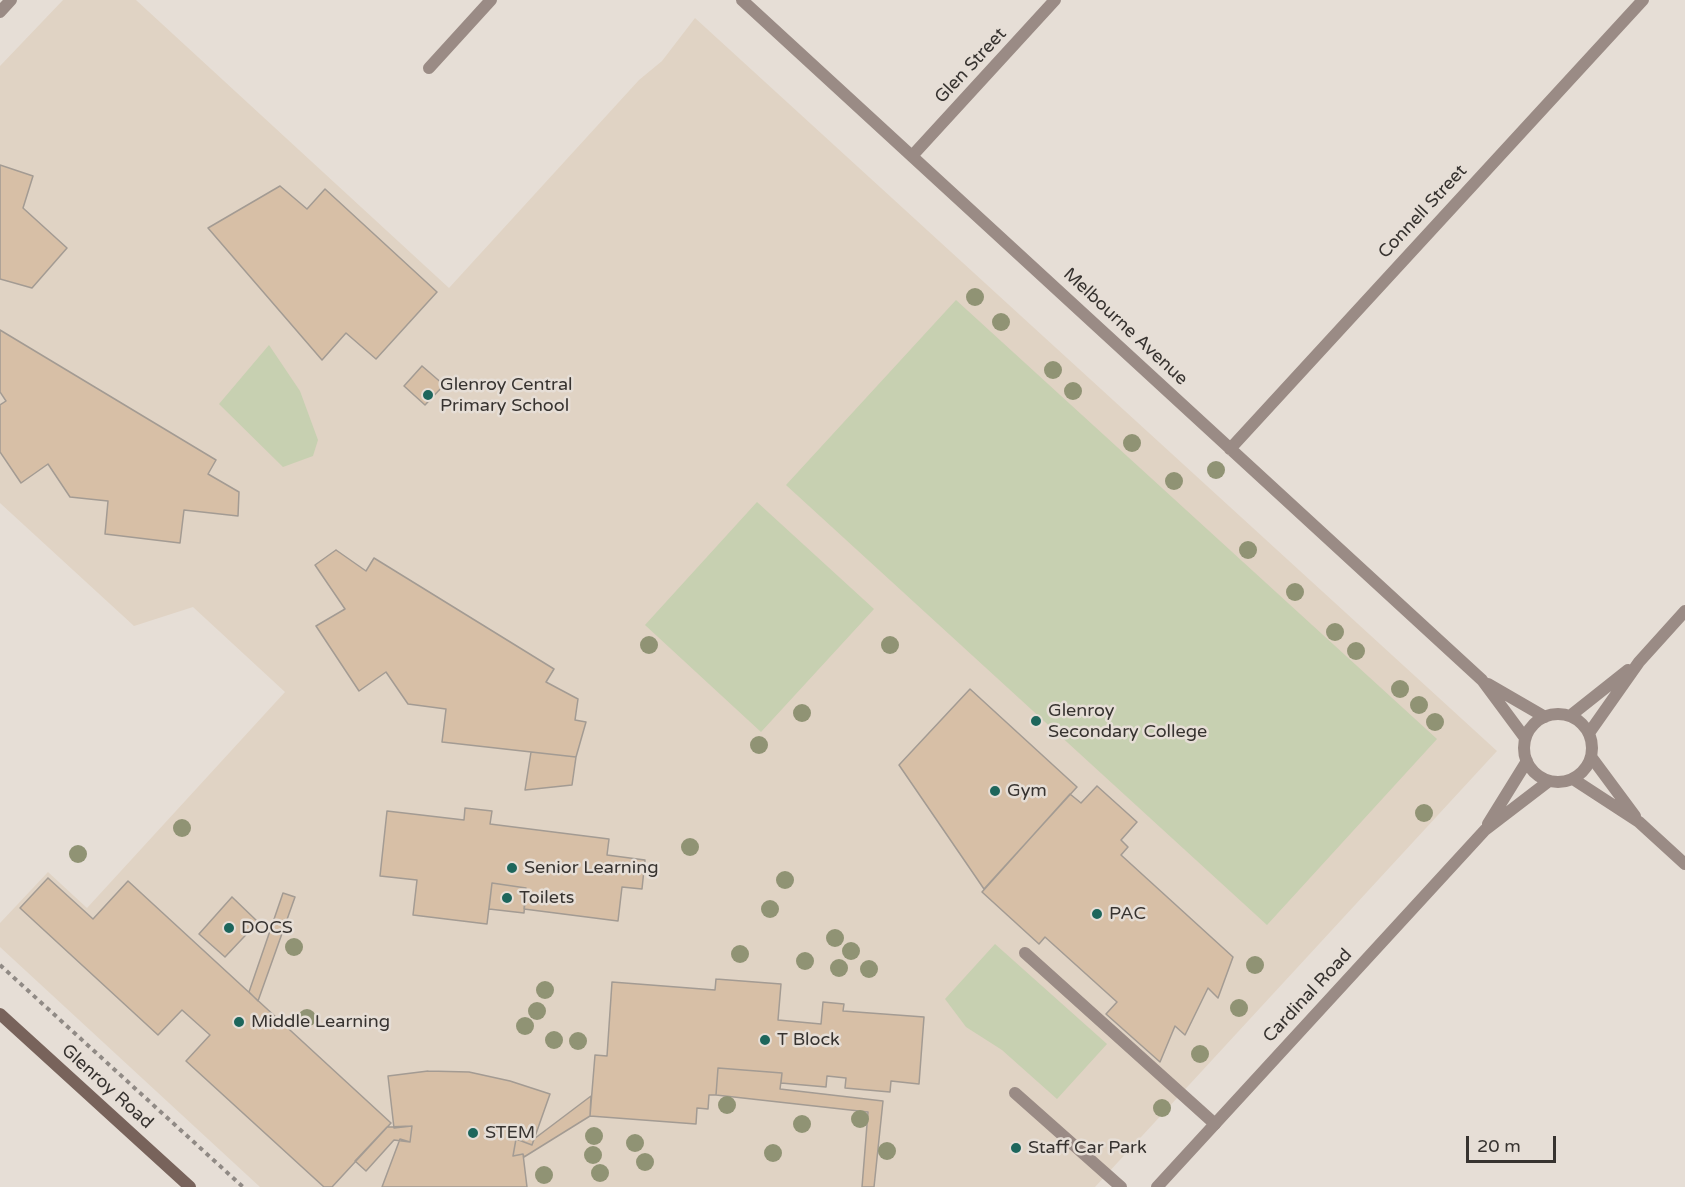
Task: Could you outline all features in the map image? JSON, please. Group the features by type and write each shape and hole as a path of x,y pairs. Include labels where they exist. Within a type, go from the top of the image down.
{"street":[{"path":"0,12 11,0"},
{"path":"429,68 491,0"},
{"name":"Melbourne Avenue","path":"742,0 1482,680 1525,738"},
{"name":"Glen Street","path":"912,156 1055,0"},
{"name":"Connell Street","path":"1230,449 1643,0"},
{"path":"1589,733 1639,662 1685,611"},
{"path":"1570,716 1639,662"},
{"name":"Melbourne Avenue","path":"1482,680 1545,717"},
{"path":"1553,714 1570,716 1589,733 1592,741 1592,758 1588,767 1574,779 1565,782 1549,781 1540,777 1527,761 1525,738 1536,722 1545,717 1553,714"},
{"path":"1592,758 1640,822"},
{"name":"Cardinal Road","path":"1485,830 1527,761"},
{"path":"1574,779 1640,822 1685,864"},
{"name":"Cardinal Road","path":"1157,1187 1485,830 1549,781"},
{"path":"1025,953 1215,1124"},
{"name":"Glenroy Road","path":"0,1014 190,1187"},
{"path":"1015,1093 1121,1187"}],"path":[{"path":"0,965 243,1187"}],"shaded area":[{"name":"Glenroy Secondary College","path":"63,0 136,0 449,288 639,80 662,61 695,18 1497,751 1095,1187 260,1187 0,947 0,923 48,872 87,908 285,692 193,607 134,626 0,503 0,66"}],"green space":[{"path":"956,300 1437,739 1267,925 786,485"},
{"path":"269,345 300,391 318,440 313,456 283,467 219,404"},
{"path":"757,502 874,609 761,732 645,625"},
{"path":"995,944 1107,1044 1057,1099 1002,1050 966,1027 945,999"}],"building":[{"path":"0,165 33,176 23,208 67,248 32,288 0,279"},
{"path":"280,186 307,209 325,189 437,292 376,359 346,333 322,360 208,228"},
{"path":"0,330 216,460 208,474 239,492 238,516 184,510 180,543 105,534 108,501 70,497 48,464 21,483 0,452 0,405 6,401 0,392"},
{"path":"422,366 444,385 425,405 404,386"},
{"path":"336,550 366,571 374,558 554,669 546,682 578,699 575,720 586,722 576,757 442,742 446,709 408,704 386,672 359,691 316,626 345,609 315,565"},
{"name":"Gym","path":"970,689 1077,787 984,889 899,765"},
{"path":"531,752 576,757 572,785 525,790"},
{"name":"PAC","path":"1097,786 1137,822 1121,840 1128,847 1121,855 1233,957 1218,998 1208,988 1185,1035 1175,1026 1160,1062 1106,1014 1117,1002 1045,937 1039,944 982,892 1070,794 1081,803"},
{"name":"Senior Learning","path":"465,808 492,811 490,824 609,839 607,855 645,860 642,889 622,887 618,921 524,909 526,888 492,883 487,924 413,915 417,880 380,876 387,811 464,820"},
{"name":"Middle Learning","path":"48,878 93,919 128,881 391,1123 332,1187 324,1187 186,1061 210,1035 182,1010 158,1035 20,908"},
{"name":"Toilets","path":"492,883 526,888 524,913 489,909"},
{"path":"283,893 295,897 258,1001 249,992"},
{"name":"DOCS","path":"232,897 258,922 225,957 199,934"},
{"name":"T Block","path":"716,979 781,984 778,1020 821,1024 823,1002 844,1004 843,1011 924,1017 919,1084 891,1081 890,1092 845,1088 846,1078 827,1076 826,1087 781,1083 782,1073 718,1068 716,1095 709,1095 708,1109 697,1108 696,1124 590,1116 595,1055 607,1056 612,982 715,990"},
{"path":"718,1068 782,1073 780,1089 883,1101 874,1187 862,1187 868,1112 716,1095"},
{"name":"STEM","path":"428,1071 469,1072 510,1081 550,1094 532,1145 516,1139 513,1156 523,1154 527,1187 382,1187 400,1139 410,1142 412,1126 394,1128 388,1076"},
{"path":"591,1096 590,1116 524,1157 523,1154 513,1156 516,1139 532,1145 534,1139"},
{"path":"412,1126 410,1142 394,1140 366,1171 355,1161 387,1127"}],"place":[{"name":"Glenroy Central Primary School","path":"428,395"},
{"name":"Glenroy Secondary College","path":"1036,721"},
{"name":"Gym","path":"995,791"},
{"name":"Senior Learning","path":"512,868"},
{"name":"Toilets","path":"507,898"},
{"name":"PAC","path":"1097,914"},
{"name":"DOCS","path":"229,928"},
{"name":"Middle Learning","path":"239,1022"},
{"name":"T Block","path":"765,1040"},
{"name":"STEM","path":"473,1133"},
{"name":"Staff Car Park","path":"1016,1148"}]}
